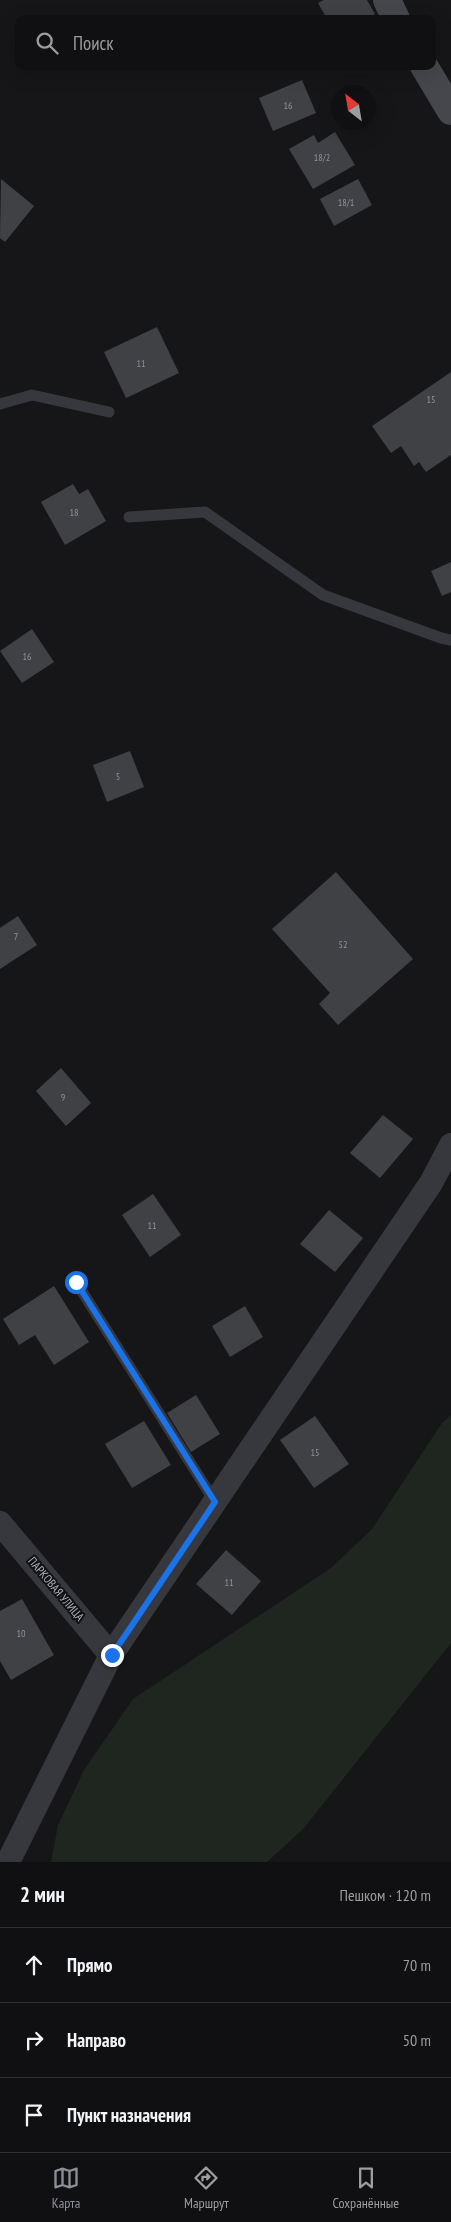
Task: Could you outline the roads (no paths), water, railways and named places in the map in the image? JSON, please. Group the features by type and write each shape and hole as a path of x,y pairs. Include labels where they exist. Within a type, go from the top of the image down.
{"street":[{"path":"387,0 394,15"},
{"path":"426,70 451,111"},
{"path":"8,1862 112,1655 431,1183 451,1145"},
{"name":"ПАРКОВАЯ УЛИЦА","path":"0,1522 112,1655"}],"lane":[{"path":"0,404 32,395 109,412"},
{"path":"129,517 205,512 323,595 451,640"},
{"path":"76,1282 215,1502"}]}
